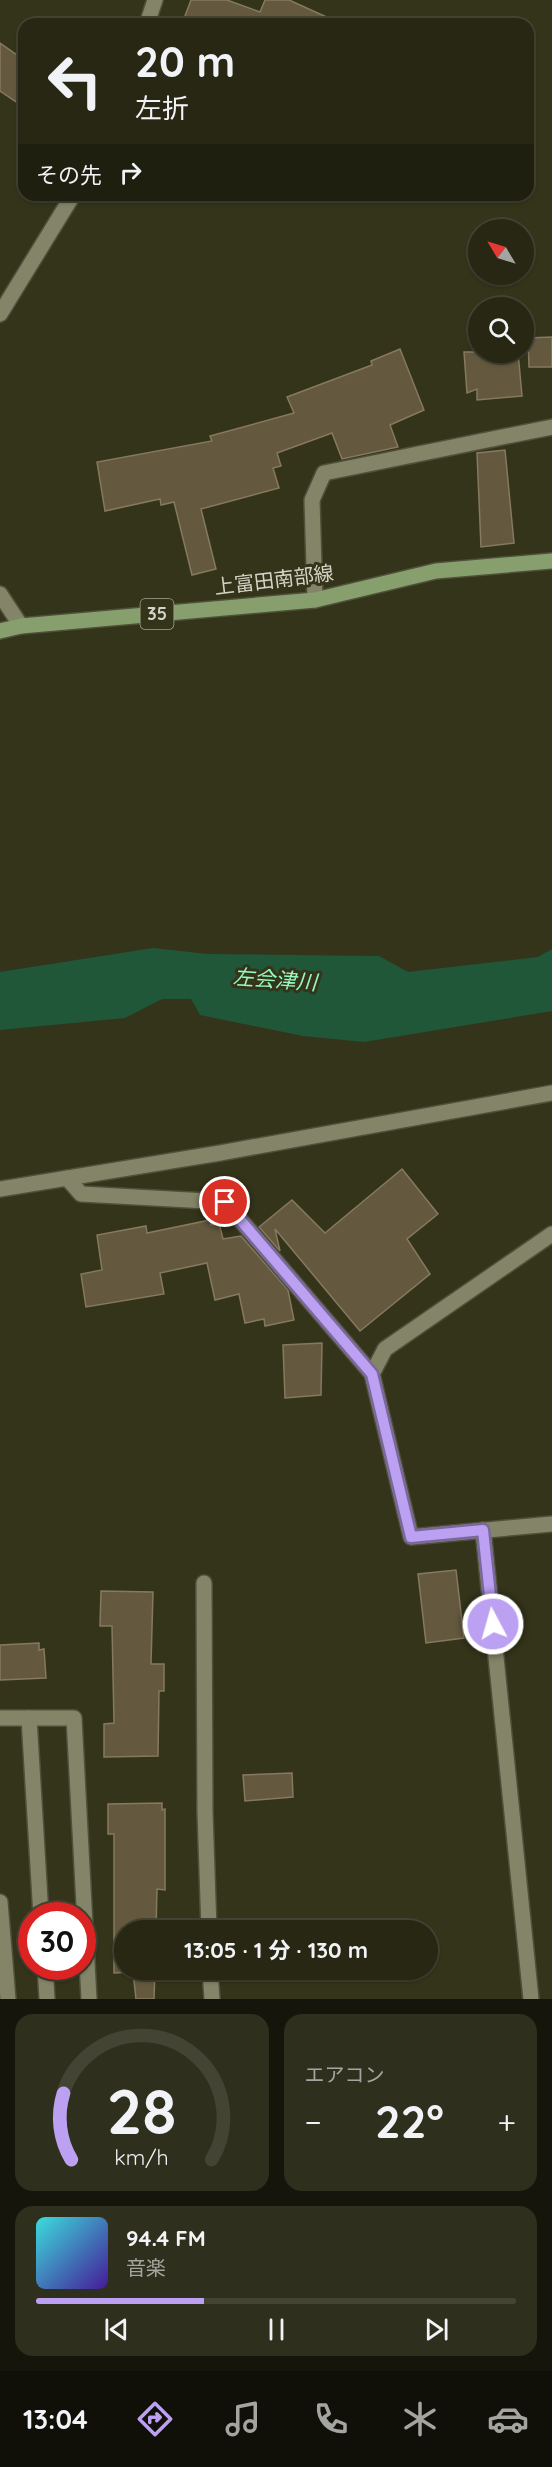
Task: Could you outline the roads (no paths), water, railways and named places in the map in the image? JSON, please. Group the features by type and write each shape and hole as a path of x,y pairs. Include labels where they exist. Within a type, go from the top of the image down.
{"main road":[{"name":"上富田南部線","path":"0,630 21,626 315,600 436,571 552,561"}],"street":[{"path":"149,18 155,0"},
{"path":"0,314 20,286 70,201"},
{"path":"315,600 312,500 324,473 552,427"},
{"path":"0,594 21,626"},
{"path":"0,1189 552,1093"},
{"path":"67,1178 81,1194 225,1202 372,1374 411,1537 552,1524"},
{"path":"372,1374 385,1349 552,1234"},
{"path":"483,1530 531,1999"},
{"path":"204,1583 205,1812 209,1920"},
{"path":"0,1718 74,1718 89,1999"},
{"path":"29,1718 40,1902"},
{"path":"0,1902 8,1999"},
{"path":"46,1980 47,1999"},
{"path":"211,1980 212,1999"}],"water":[{"name":"左会津川","path":"153,948 208,954 379,956 408,972 538,957 552,949 552,1011 364,1042 303,1036 200,1015 191,999 162,999 125,1018 0,1030 0,972"}]}
